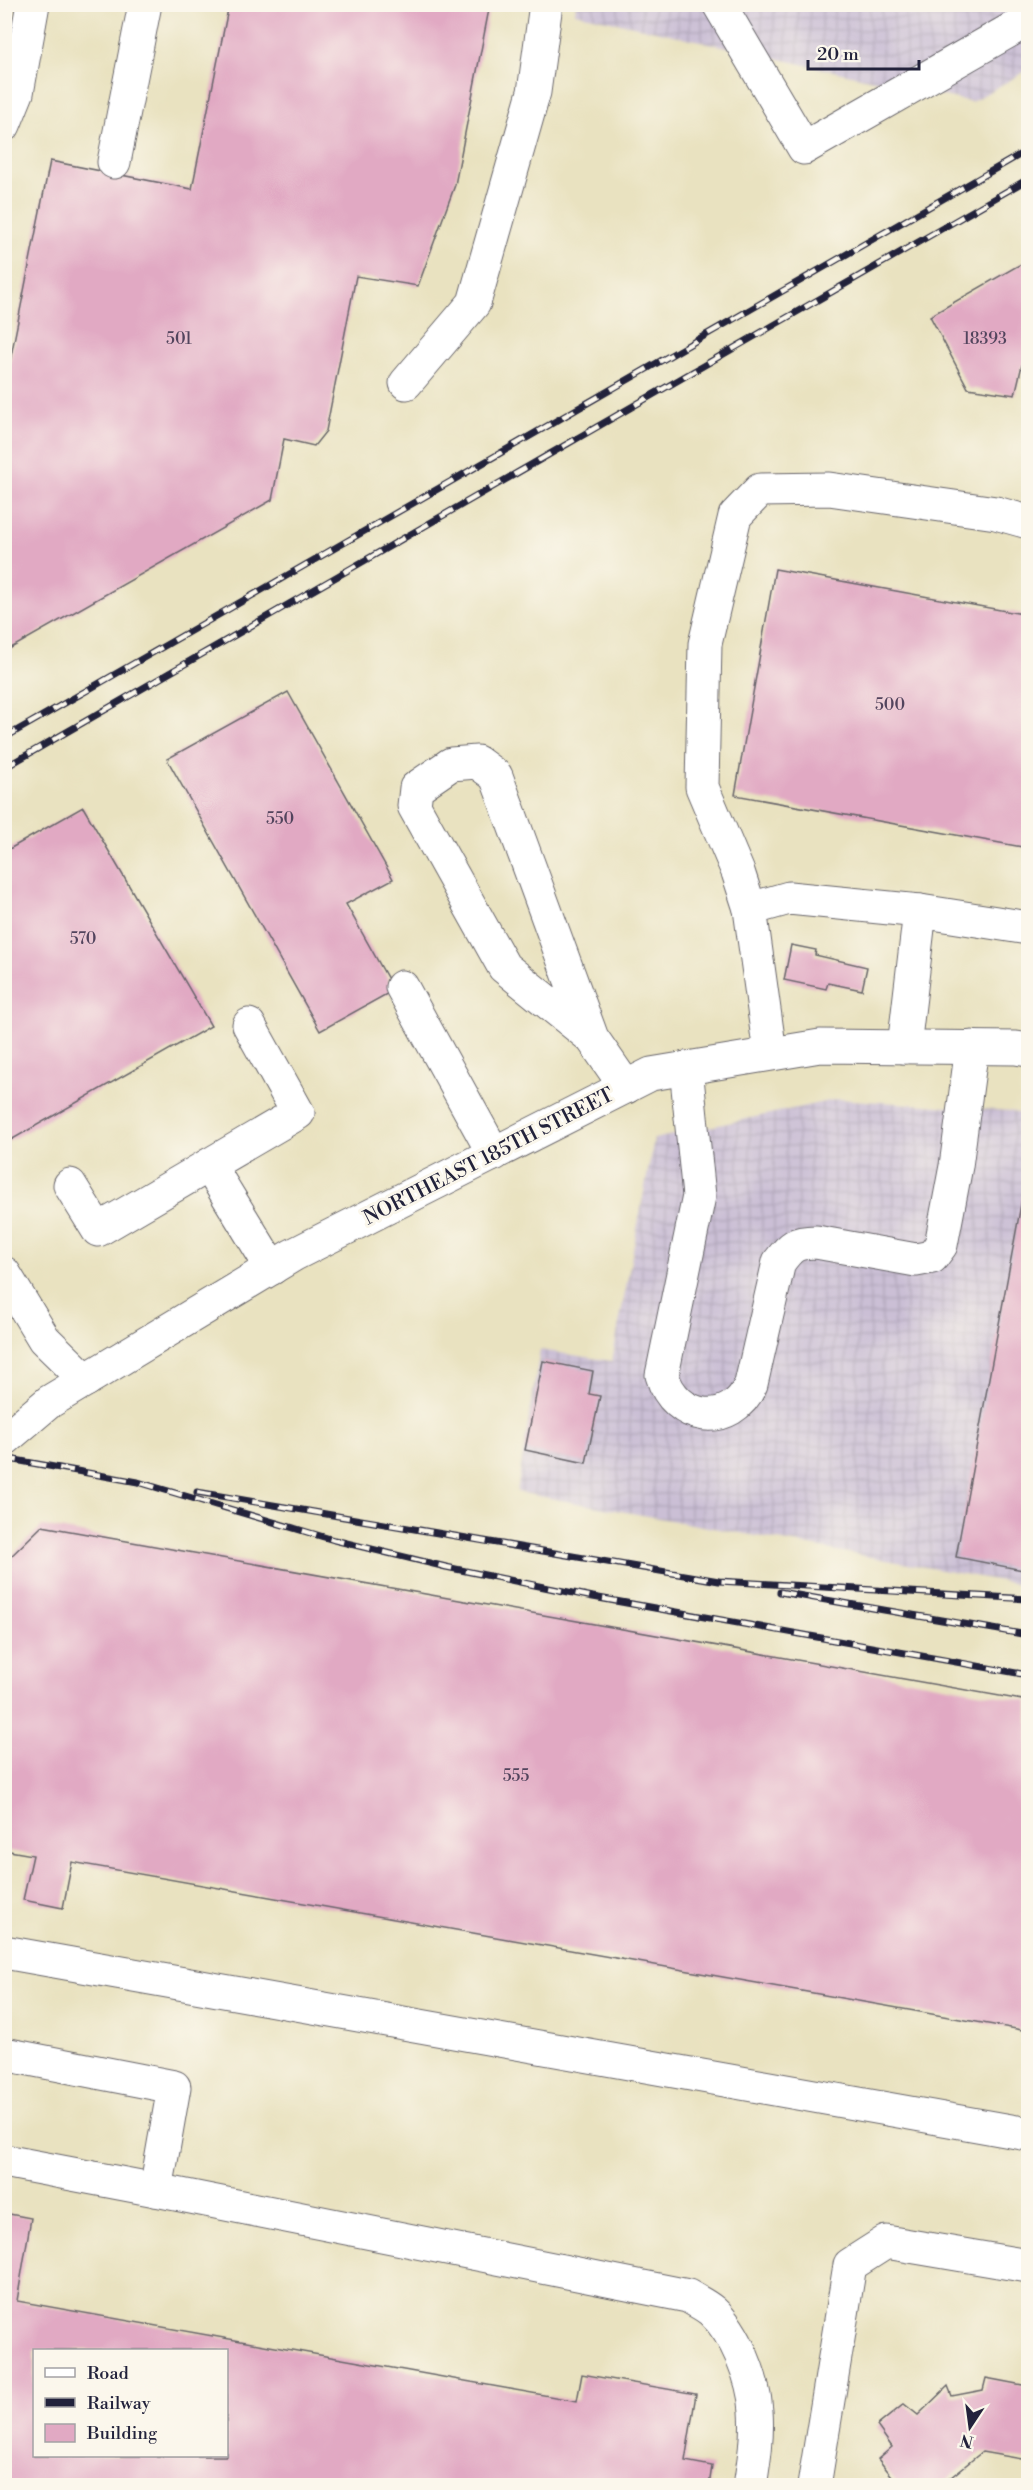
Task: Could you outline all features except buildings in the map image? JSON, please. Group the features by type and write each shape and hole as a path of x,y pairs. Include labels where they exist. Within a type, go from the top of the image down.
{"street":[{"path":"4,125 17,93 33,4"},
{"path":"114,162 145,4"},
{"path":"406,383 474,303 534,92 546,4"},
{"path":"719,4 804,148 1029,20"},
{"path":"770,1053 750,909 738,872 702,787 705,644 735,516 760,490 828,489 996,513 1029,522"},
{"path":"592,1038 504,967 414,806 416,788 451,764 477,762 496,776 592,1038 626,1087"},
{"path":"750,909 789,898 920,911 1029,928"},
{"path":"904,1047 920,911"},
{"path":"402,987 494,1154"},
{"path":"70,1185 98,1230 298,1113 249,1025"},
{"name":"NORTHEAST 185TH STREET","path":"4,1440 50,1402 272,1268 651,1074 820,1046 972,1047 1029,1050"},
{"path":"686,1068 699,1196 662,1375 666,1389 685,1409 703,1414 722,1413 735,1407 745,1398 751,1384 779,1262 788,1250 800,1242 816,1242 916,1260 932,1257 941,1245 956,1166 972,1047"},
{"path":"209,1165 272,1268"},
{"path":"4,1273 44,1339 86,1380"},
{"path":"4,1952 1029,2134"},
{"path":"4,2054 174,2087 156,2190"},
{"path":"4,2161 688,2296 711,2310 728,2329 740,2353 751,2386 756,2411 755,2452 750,2486"},
{"path":"814,2486 850,2265 885,2242 1029,2266"}],"shaded area":[{"path":"576,4 1028,5 1028,70 971,102 575,13"},
{"path":"838,1099 1010,1111 1028,1115 1028,1586 517,1492 540,1350 612,1361 654,1139"}],"railway":[{"path":"4,738 1028,150"},
{"path":"4,768 1028,179"},
{"path":"4,1458 138,1482 334,1540 446,1567 593,1597 1028,1675"},
{"path":"197,1492 719,1581 1028,1599"},
{"path":"780,1592 1028,1635"}]}
